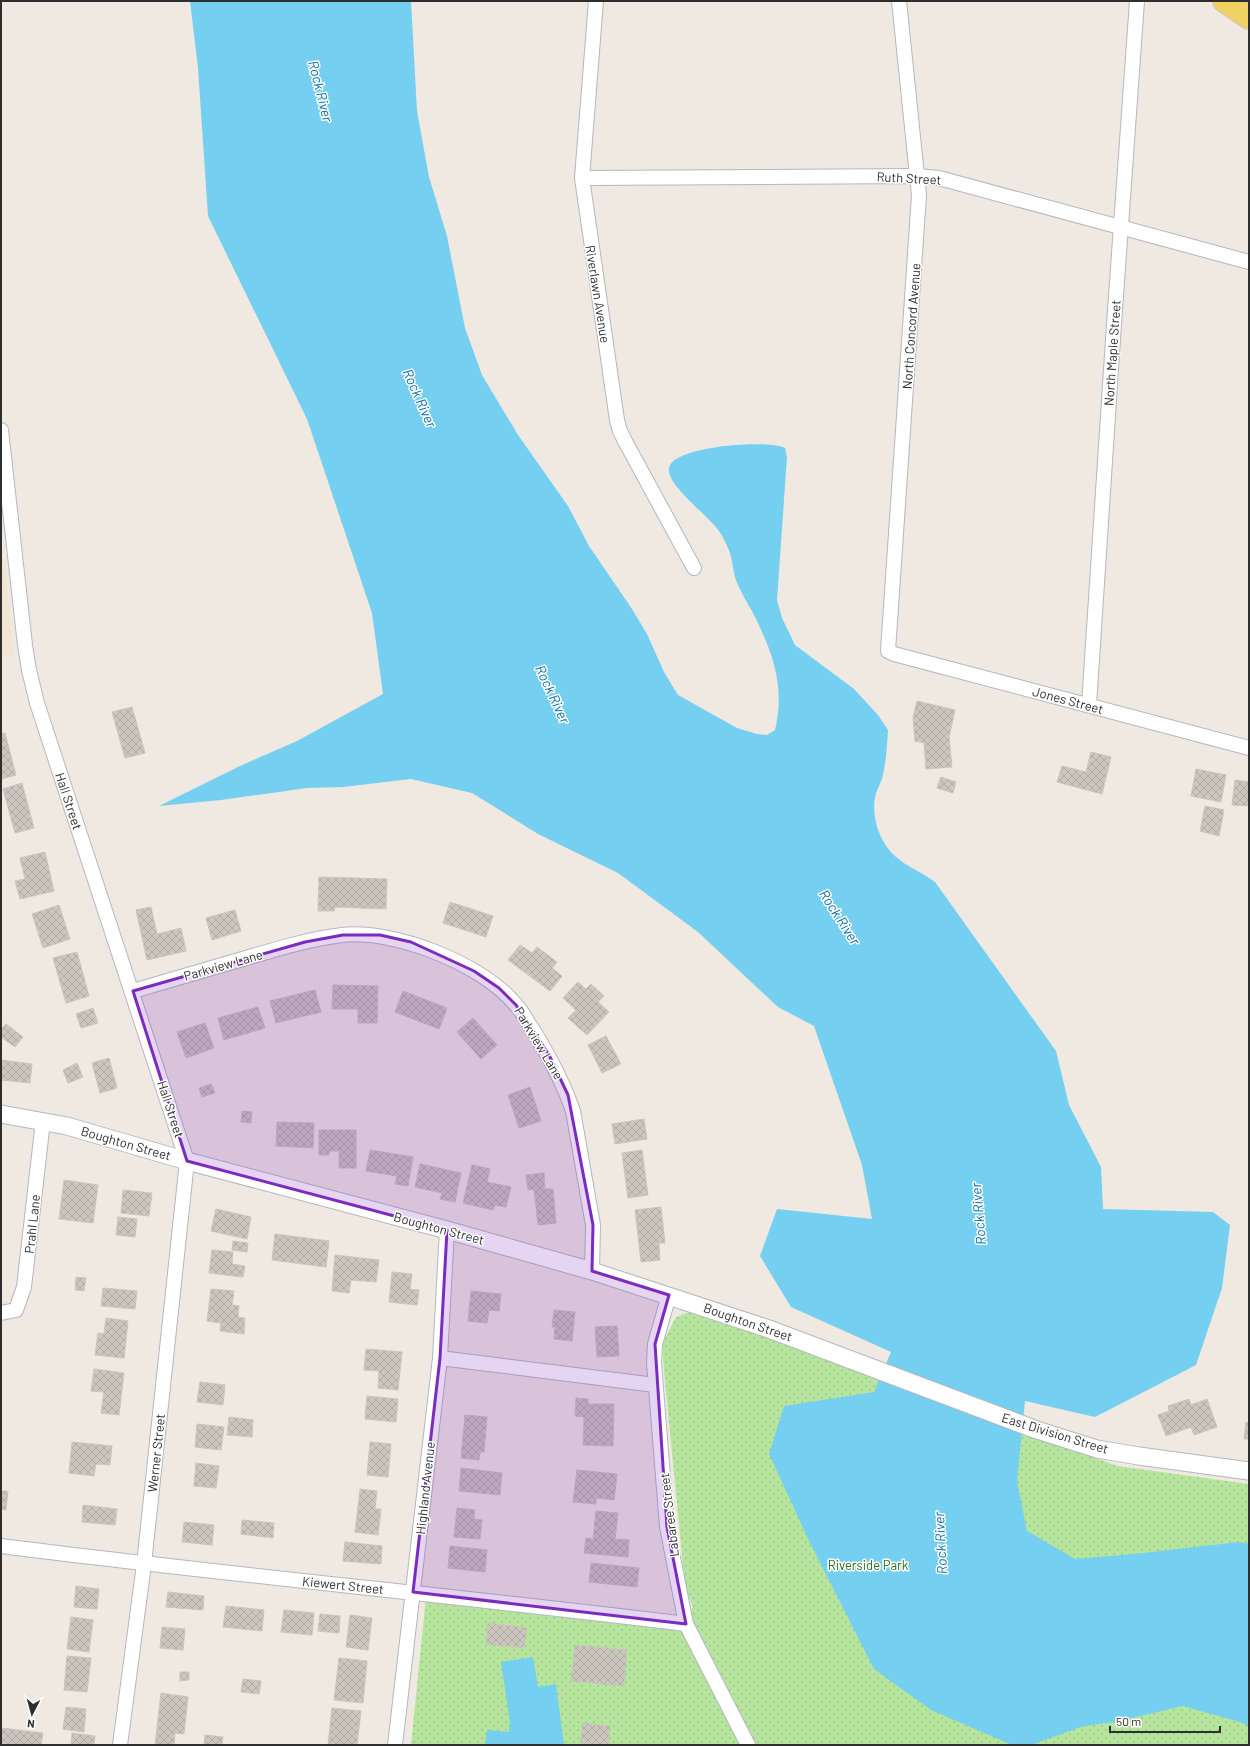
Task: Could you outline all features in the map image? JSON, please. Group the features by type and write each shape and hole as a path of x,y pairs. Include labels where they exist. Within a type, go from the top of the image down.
{"main road":[{"path":"1224,1 1249,18"}],"street":[{"name":"Riverlawn Avenue","path":"596,1 582,178 620,432 694,568"},
{"name":"North Concord Avenue","path":"888,651 920,195 899,1"},
{"name":"North Maple Street","path":"1089,705 1114,324 1138,1"},
{"name":"Ruth Street","path":"582,178 917,176 939,178 1249,262"},
{"name":"Hall Street","path":"1,430 29,670 37,703 133,991 187,1161"},
{"name":"Jones Street","path":"888,651 894,654 1249,748"},
{"name":"Parkview Lane","path":"133,991 305,942 344,935 380,935 411,942 474,971 499,988 516,1005 548,1056 568,1095 573,1111 593,1225 592,1271"},
{"name":"Boughton Street","path":"1,1114 67,1126 187,1161 447,1230 592,1271 769,1329 869,1367"},
{"name":"Prahl Lane","path":"1,1313 16,1310 24,1287 43,1121"},
{"name":"Werner Street","path":"120,1745 144,1564 187,1161"},
{"name":"Highland Avenue","path":"394,1745 440,1358 447,1230"},
{"name":"Labaree Street","path":"669,1295 655,1344 655,1385 660,1423 667,1528 686,1624 748,1745"},
{"path":"440,1358 655,1385"},
{"name":"East Division Street","path":"869,1367 1037,1430 1097,1448 1139,1456 1249,1471"},
{"name":"Kiewert Street","path":"1,1546 144,1564 413,1592 686,1624"}],"highlighted area":[{"path":"343,935 380,935 411,942 474,971 499,988 516,1005 549,1055 568,1095 593,1225 592,1271 669,1295 655,1344 667,1527 686,1624 413,1592 440,1358 447,1230 187,1161 133,991 305,942"}],"shaded area":[{"path":"1,532 14,656 1,656"}],"green space":[{"name":"Riverside Park","path":"692,1311 837,1362 1117,1466 1249,1484 1249,1745 411,1745 426,1597 668,1623 693,1608 685,1587 663,1360 663,1342 676,1317"}],"water":[{"name":"Rock River","path":"190,1 411,1 417,111 429,177 447,236 465,328 482,375 518,435 568,506 589,546 632,609 647,634 664,672 678,695 737,728 757,734 767,735 775,730 779,701 776,673 768,646 736,581 730,553 722,536 714,525 674,483 670,475 669,468 674,460 686,454 722,446 760,444 775,445 785,448 787,457 777,600 782,618 795,645 854,689 878,715 888,730 882,779 874,801 877,828 885,844 896,857 935,882 1056,1051 1069,1105 1101,1167 1103,1209 1213,1212 1230,1225 1222,1288 1196,1365 1095,1417 1025,1401 1017,1481 1027,1531 1075,1559 1239,1542 1249,1544 1249,1727 1243,1723 1183,1706 1115,1722 1084,1726 1031,1745 1012,1745 931,1710 874,1669 810,1543 769,1454 784,1406 874,1392 891,1352 791,1307 760,1256 777,1209 872,1219 862,1165 814,1026 778,1007 698,932 618,873 538,834 472,793 411,779 343,787 307,788 221,800 159,806 240,766 297,741 383,694 372,613 307,419 208,216 198,68"},
{"path":"533,1657 538,1687 556,1684 564,1745 485,1745 487,1730 509,1732 510,1723 501,1662"}],"building":[{"path":"917,701 955,710 949,737 952,767 926,769 924,743 915,741 913,717"},
{"path":"132,707 145,753 125,758 112,712"},
{"path":"5,733 16,775 1,779 1,734"},
{"path":"1091,752 1111,757 1102,794 1057,782 1062,766 1086,772"},
{"path":"1196,769 1226,775 1221,802 1191,796"},
{"path":"941,777 956,782 953,793 937,788"},
{"path":"1235,780 1249,782 1249,806 1232,805"},
{"path":"22,783 34,828 15,833 3,789"},
{"path":"1205,806 1224,810 1219,836 1200,831"},
{"path":"45,852 54,891 20,899 15,881 25,879 20,858"},
{"path":"319,877 387,879 386,909 335,907 334,911 318,911"},
{"path":"450,902 493,916 486,937 443,923"},
{"path":"59,905 70,939 43,948 32,914"},
{"path":"151,907 157,934 181,928 186,951 147,960 136,910"},
{"path":"235,910 241,931 212,940 206,918"},
{"path":"520,945 532,953 537,947 557,962 552,968 562,976 550,991 508,960"},
{"path":"77,952 89,996 66,1003 53,958"},
{"path":"578,982 586,989 591,984 604,996 598,1002 609,1012 587,1035 568,1018 576,1010 563,998"},
{"path":"333,985 378,986 377,1023 358,1023 358,1009 332,1009"},
{"path":"315,990 321,1012 276,1023 270,1001"},
{"path":"403,991 447,1008 439,1029 395,1012"},
{"path":"258,1007 265,1028 224,1040 218,1018"},
{"path":"93,1008 98,1023 81,1028 76,1014"},
{"path":"473,1018 497,1045 481,1059 457,1032"},
{"path":"205,1023 214,1048 186,1058 177,1032"},
{"path":"6,1024 23,1037 15,1047 1,1037 1,1030"},
{"path":"606,1036 621,1064 602,1073 588,1045"},
{"path":"109,1058 117,1088 100,1093 92,1063"},
{"path":"1,1060 32,1064 30,1083 1,1080"},
{"path":"77,1063 83,1077 68,1083 63,1070"},
{"path":"211,1084 215,1093 202,1097 199,1088"},
{"path":"530,1087 541,1121 519,1128 508,1095"},
{"path":"242,1111 252,1112 251,1123 241,1122"},
{"path":"644,1119 647,1139 615,1144 612,1124"},
{"path":"277,1122 314,1123 313,1148 276,1146"},
{"path":"319,1130 356,1130 356,1168 339,1168 339,1151 329,1151 329,1155 319,1155"},
{"path":"370,1150 413,1157 408,1186 395,1184 397,1176 366,1171"},
{"path":"642,1150 648,1195 628,1198 622,1153"},
{"path":"420,1164 461,1173 455,1202 440,1199 442,1193 415,1187"},
{"path":"472,1165 490,1169 487,1182 511,1187 506,1207 495,1205 493,1210 463,1203"},
{"path":"544,1173 545,1189 553,1189 556,1223 538,1225 534,1189 528,1190 526,1175"},
{"path":"64,1180 98,1185 93,1223 59,1219"},
{"path":"123,1190 152,1193 149,1216 121,1213"},
{"path":"661,1207 665,1243 659,1243 660,1260 641,1262 635,1210"},
{"path":"216,1209 251,1217 247,1239 211,1231"},
{"path":"118,1217 137,1219 135,1237 116,1235"},
{"path":"275,1234 329,1241 326,1267 272,1260"},
{"path":"233,1241 248,1243 247,1252 232,1250"},
{"path":"212,1250 233,1252 232,1264 245,1266 243,1277 209,1273"},
{"path":"335,1255 379,1260 376,1282 351,1280 349,1293 332,1291"},
{"path":"392,1272 412,1274 410,1289 419,1290 417,1305 389,1302"},
{"path":"76,1277 86,1278 84,1291 75,1290"},
{"path":"103,1288 137,1291 135,1309 101,1306"},
{"path":"211,1289 234,1291 232,1305 239,1306 238,1317 245,1318 244,1334 220,1331 221,1323 207,1321"},
{"path":"471,1291 501,1294 499,1311 489,1310 487,1323 468,1321"},
{"path":"554,1310 575,1312 572,1341 554,1339 555,1327 552,1327"},
{"path":"106,1318 128,1321 124,1358 95,1355 98,1333 104,1334"},
{"path":"617,1326 619,1356 597,1357 595,1327"},
{"path":"366,1349 402,1352 398,1390 378,1388 379,1371 364,1370"},
{"path":"94,1369 124,1373 119,1415 101,1413 104,1392 91,1391"},
{"path":"200,1382 225,1385 223,1405 197,1402"},
{"path":"367,1396 398,1399 396,1422 365,1419"},
{"path":"576,1398 588,1399 588,1404 614,1404 613,1446 583,1445 584,1417 575,1416"},
{"path":"1189,1399 1191,1405 1207,1399 1217,1427 1194,1435 1191,1427 1166,1436 1158,1415 1169,1411 1168,1406"},
{"path":"465,1415 487,1417 484,1452 480,1452 479,1460 461,1458"},
{"path":"229,1417 253,1420 252,1437 227,1435"},
{"path":"1246,1422 1249,1423 1249,1439 1244,1439"},
{"path":"197,1424 224,1427 221,1450 195,1447"},
{"path":"72,1442 112,1446 110,1465 96,1464 94,1476 69,1473"},
{"path":"370,1442 391,1444 388,1477 367,1475"},
{"path":"196,1463 219,1466 216,1488 194,1486"},
{"path":"461,1468 502,1473 500,1495 459,1491"},
{"path":"577,1470 617,1474 614,1500 596,1498 596,1504 573,1502"},
{"path":"360,1489 377,1491 375,1509 381,1509 378,1535 355,1532"},
{"path":"1,1491 8,1491 6,1510 1,1509"},
{"path":"83,1505 117,1509 115,1525 82,1522"},
{"path":"457,1508 475,1510 474,1519 482,1520 480,1539 454,1537"},
{"path":"596,1511 618,1513 615,1539 629,1540 628,1557 584,1553 586,1538 593,1539"},
{"path":"242,1520 274,1523 273,1538 241,1534"},
{"path":"184,1522 214,1525 212,1545 182,1542"},
{"path":"345,1542 382,1546 381,1564 343,1561"},
{"path":"450,1546 487,1550 485,1572 448,1568"},
{"path":"591,1563 639,1568 637,1587 589,1582"},
{"path":"76,1586 99,1589 97,1609 74,1607"},
{"path":"168,1592 204,1596 203,1610 166,1607"},
{"path":"226,1606 264,1610 262,1631 223,1627"},
{"path":"284,1610 314,1613 312,1635 281,1632"},
{"path":"320,1614 340,1616 339,1633 318,1631"},
{"path":"350,1615 372,1618 368,1650 346,1647"},
{"path":"71,1617 93,1620 89,1652 67,1649"},
{"path":"488,1623 527,1628 524,1648 486,1644"},
{"path":"162,1627 185,1629 183,1650 160,1648"},
{"path":"575,1645 627,1650 624,1686 571,1681"},
{"path":"67,1656 91,1658 87,1692 64,1690"},
{"path":"339,1658 367,1661 363,1703 334,1700"},
{"path":"180,1672 189,1672 189,1680 180,1681"},
{"path":"243,1679 261,1681 259,1694 241,1692"},
{"path":"161,1693 188,1697 184,1734 175,1733 174,1745 155,1745"},
{"path":"66,1707 86,1709 84,1732 63,1729"},
{"path":"332,1708 361,1711 357,1745 328,1745"},
{"path":"583,1723 610,1726 608,1745 580,1743"},
{"path":"1,1728 43,1733 41,1745 1,1745"},
{"path":"72,1733 95,1736 94,1745 71,1745"},
{"path":"205,1735 223,1737 222,1745 204,1745"}]}
